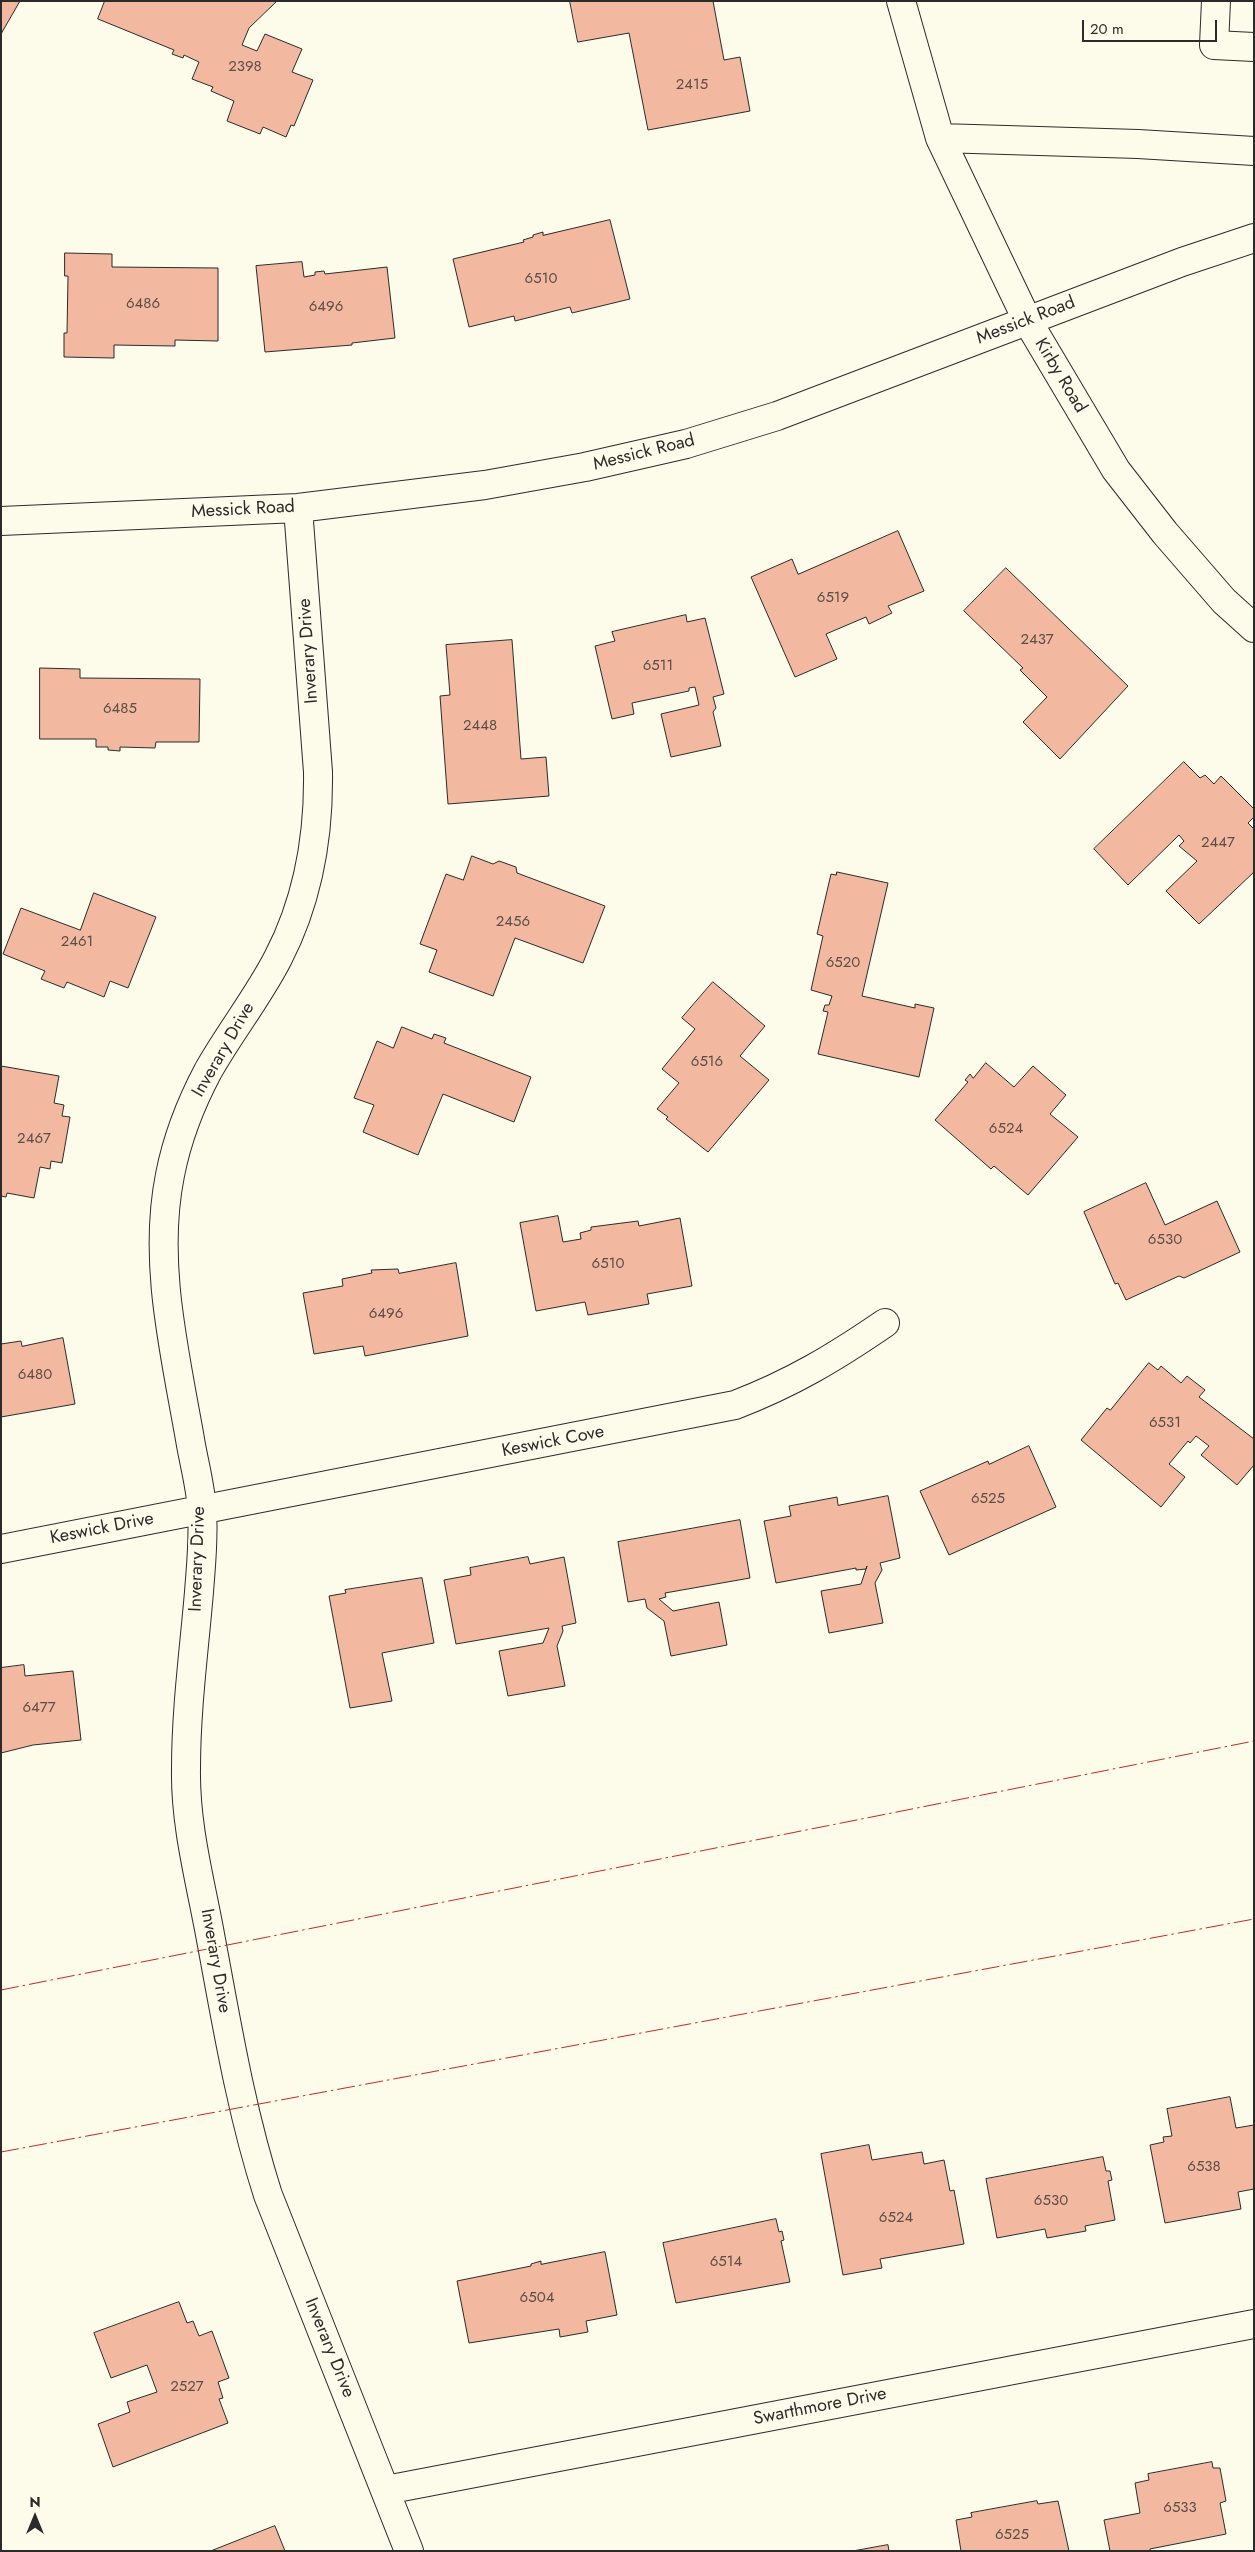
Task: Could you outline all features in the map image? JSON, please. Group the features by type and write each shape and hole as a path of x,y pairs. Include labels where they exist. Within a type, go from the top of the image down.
{"street":[{"name":"Kirby Road","path":"901,1 940,138 1027,320 1116,470 1164,533 1224,600 1254,628"},
{"path":"1216,1 1214,45 1254,47"},
{"path":"940,138 1138,144 1254,151"},
{"name":"Messick Road","path":"1,521 298,508 485,485 585,467 686,444 777,416 1182,262 1254,238"},
{"name":"Inverary Drive","path":"298,508 318,772 318,809 314,849 300,905 279,957 208,1072 184,1124 170,1174 164,1223 165,1275 172,1334 202,1510 202,1556 186,1734 186,1774 195,1855 234,2068 250,2140 268,2196 409,2551"},
{"name":"Keswick Cove","path":"202,1510 735,1405 779,1388 834,1358 885,1323"},
{"name":"Keswick Drive","path":"1,1549 202,1510"},
{"name":"Swarthmore Drive","path":"386,2490 1254,2324"}],"building":[{"path":"1,1 20,1 1,34"},
{"path":"105,1 277,1 249,28 242,45 257,51 265,34 302,49 292,72 313,80 294,126 291,125 286,137 263,127 260,134 227,121 234,101 211,91 213,87 192,79 199,62 184,55 183,58 172,54 174,50 98,19"},
{"path":"570,1 713,1 724,60 740,57 750,111 648,130 629,33 578,42"},
{"path":"610,220 630,299 572,313 570,307 515,321 514,316 469,327 453,259 524,242 523,240 543,232 543,235"},
{"path":"65,253 112,254 112,267 218,268 218,341 175,340 175,346 114,345 114,358 64,357 64,333 67,333 68,276 65,276"},
{"path":"302,262 304,277 315,275 315,272 324,271 325,274 387,267 395,338 352,343 352,345 265,352 256,266"},
{"path":"898,531 924,591 888,606 892,613 869,624 866,617 826,634 837,659 795,677 751,577 792,559 798,574"},
{"path":"1006,568 1128,686 1060,759 1023,722 1047,697 1020,670 1023,668 964,611"},
{"path":"686,615 687,622 705,618 724,694 713,697 716,708 713,712 721,746 671,757 661,714 699,705 695,687 689,688 689,691 632,703 634,714 612,719 595,646 615,641 612,632"},
{"path":"512,640 521,759 546,757 549,796 448,804 440,696 450,695 446,645"},
{"path":"40,668 80,669 80,678 200,679 199,742 156,742 155,748 120,747 120,751 108,750 108,747 96,747 96,739 40,739"},
{"path":"1184,762 1200,778 1205,775 1214,784 1221,776 1254,809 1254,817 1248,823 1254,829 1254,872 1199,924 1166,891 1197,861 1179,846 1184,841 1179,835 1128,885 1094,849"},
{"path":"472,856 493,864 499,861 516,867 517,873 605,906 583,963 515,938 493,996 429,972 437,950 420,944 446,874 463,880"},
{"path":"837,872 888,883 862,996 915,1008 915,1004 934,1008 919,1077 818,1054 828,1012 823,1011 825,1005 829,1005 832,996 811,990 823,936 817,934 831,874 836,875"},
{"path":"94,893 156,917 128,988 110,981 104,997 67,982 64,988 41,979 45,971 3,954 21,908 80,930"},
{"path":"713,982 765,1026 740,1056 769,1080 708,1152 666,1119 668,1117 657,1109 679,1083 662,1069 695,1029 682,1018"},
{"path":"402,1027 432,1039 434,1034 446,1038 444,1043 531,1077 514,1122 443,1094 418,1155 363,1132 374,1105 354,1098 377,1041 393,1048"},
{"path":"986,1063 1014,1087 1033,1066 1066,1095 1050,1114 1078,1137 1028,1195 994,1166 991,1169 935,1120 968,1082 965,1080 970,1074 973,1078"},
{"path":"1,1066 59,1076 54,1103 64,1105 62,1116 70,1117 62,1163 51,1161 50,1169 40,1167 34,1198 7,1193 6,1197 1,1196"},
{"path":"1146,1183 1165,1225 1217,1201 1240,1252 1184,1278 1179,1276 1126,1300 1118,1283 1115,1284 1084,1212"},
{"path":"558,1216 563,1242 581,1239 580,1233 591,1230 591,1227 638,1221 639,1226 680,1218 692,1286 647,1294 649,1304 588,1315 585,1302 536,1311 520,1223"},
{"path":"456,1263 468,1336 365,1356 363,1346 314,1354 303,1293 343,1286 342,1279 372,1273 371,1270 398,1269 399,1273"},
{"path":"63,1338 75,1404 1,1417 1,1344 21,1341 22,1346"},
{"path":"1149,1363 1158,1370 1161,1366 1181,1383 1187,1376 1205,1390 1199,1397 1254,1439 1254,1465 1237,1485 1201,1455 1209,1446 1196,1436 1190,1443 1188,1441 1169,1464 1185,1477 1161,1507 1081,1440 1107,1408 1110,1410"},
{"path":"1029,1446 1056,1507 949,1555 920,1491 988,1461 989,1464"},
{"path":"888,1496 900,1558 880,1563 882,1570 875,1583 883,1623 829,1633 821,1591 861,1584 866,1569 856,1570 856,1568 776,1583 764,1521 791,1516 789,1506 837,1497 838,1505"},
{"path":"740,1520 750,1578 665,1593 666,1597 659,1599 673,1611 719,1602 727,1645 671,1656 664,1621 647,1608 645,1599 628,1602 618,1542"},
{"path":"528,1557 530,1564 564,1557 576,1623 562,1626 563,1631 557,1646 565,1686 508,1696 499,1651 543,1643 549,1628 456,1644 444,1580 471,1575 470,1568"},
{"path":"422,1578 434,1643 382,1653 392,1701 350,1708 329,1596 346,1593 345,1590"},
{"path":"24,1665 25,1676 73,1671 81,1740 33,1745 1,1753 1,1668"},
{"path":"1230,2097 1236,2128 1254,2125 1254,2189 1238,2192 1241,2209 1165,2223 1150,2145 1164,2142 1163,2137 1172,2136 1167,2109"},
{"path":"869,2145 872,2160 922,2152 924,2164 944,2160 950,2191 954,2190 964,2244 880,2259 882,2268 843,2275 821,2154"},
{"path":"1103,2157 1106,2171 1110,2171 1112,2180 1108,2181 1115,2220 1085,2226 1086,2231 1047,2238 1045,2229 997,2238 986,2179"},
{"path":"776,2219 779,2232 782,2231 784,2240 781,2241 790,2282 676,2303 663,2243"},
{"path":"605,2252 617,2315 586,2321 588,2332 560,2337 559,2329 469,2343 457,2281 531,2266 531,2264 541,2261 541,2264"},
{"path":"179,2302 187,2323 193,2321 199,2336 212,2331 229,2378 218,2382 223,2398 219,2399 228,2423 113,2467 98,2424 130,2412 127,2402 157,2392 147,2365 111,2378 94,2333"},
{"path":"1212,2462 1213,2468 1220,2468 1226,2501 1220,2503 1226,2534 1150,2549 1150,2551 1110,2551 1104,2520 1140,2513 1135,2483 1149,2480 1148,2474"},
{"path":"1037,2501 1038,2504 1058,2501 1069,2551 961,2551 956,2520 972,2517 971,2513"},
{"path":"275,2526 285,2551 211,2551"},
{"path":"888,2545 889,2551 853,2551"}],"power":[{"path":"1,1990 1254,1741"},
{"path":"1,2152 1254,1919"}]}
